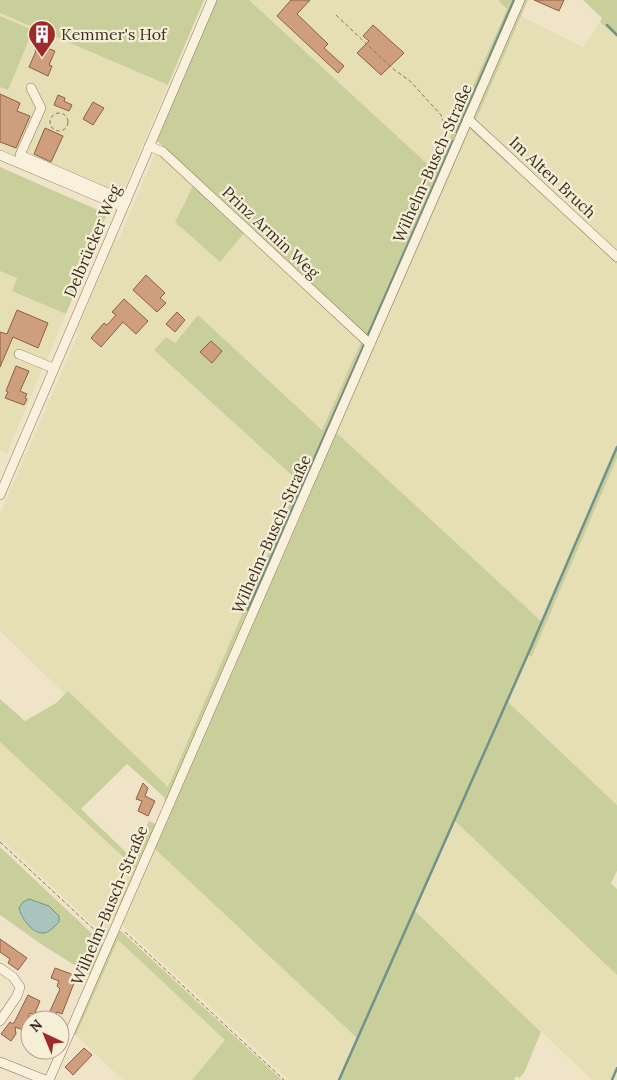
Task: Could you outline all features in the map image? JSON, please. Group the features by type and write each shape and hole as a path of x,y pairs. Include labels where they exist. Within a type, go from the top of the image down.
{"street":[{"name":"Delbrücker Weg","path":"0,495 212,0"},
{"name":"Wilhelm-Busch-Straße","path":"49,1080 520,0"},
{"path":"31,88 41,108 20,155 124,204"},
{"name":"Im Alten Bruch","path":"468,119 617,256"},
{"name":"Prinz Armin Weg","path":"150,146 163,152 370,344"},
{"path":"0,155 124,204"},
{"path":"19,354 54,368"},
{"path":"0,968 20,986 17,996 0,1021"},
{"path":"0,1062 45,1080"}],"path":[{"path":"336,15 392,68 410,81 441,115 445,127 450,133 459,138"},
{"path":"56,114 63,114 68,119 67,126 64,129 57,130 52,126 51,118 56,114"},
{"path":"0,842 109,943"},
{"path":"117,925 284,1080"}],"shaded area":[{"path":"249,0 498,0 507,8 435,171"},
{"path":"0,13 168,85 119,201 0,149"},
{"path":"521,16 583,47 600,22 617,37 617,254 475,122"},
{"path":"470,129 617,264 617,447 542,622 337,433"},
{"path":"155,154 162,155 194,184 175,222 245,232 361,342 322,430 198,316 174,343 154,350 299,482 168,788 68,691 65,694 0,631 0,514 78,334 76,333 115,239 118,241"},
{"path":"0,271 17,278 12,291 66,314 7,453 0,450"},
{"path":"617,458 617,805 507,701 528,654 532,656"},
{"path":"0,742 135,868 114,916 117,919 110,936 105,936 0,838"},
{"path":"454,820 617,975 617,1064 610,1080 592,1080 414,910"},
{"path":"155,849 358,1038 339,1080 289,1080 122,925"},
{"path":"118,940 225,1040 192,1080 123,1080 76,1035"}],"green space":[{"path":"0,0 204,0 168,85 0,13"},
{"path":"216,0 249,0 435,171 507,9 498,0 528,0 475,122 472,117 370,340 155,139"},
{"path":"583,0 617,0 617,37 600,22 602,18"},
{"path":"0,16 33,30 8,90 0,87"},
{"path":"469,124 617,259 617,264 470,129 337,433 542,622 617,447 617,458 532,656 528,655 507,701 617,805 617,871 611,883 617,889 617,975 454,820 414,910 541,1032 524,1073 519,1078 517,1076 515,1080 339,1080 357,1038 155,849 314,485 311,483"},
{"path":"0,167 107,214 66,314 12,291 17,278 0,271"},
{"path":"194,184 245,232 220,262 175,222"},
{"path":"198,315 322,430 361,342 366,348 166,806 164,797 127,764 81,809 132,858 149,821 158,825 117,919 114,916 135,868 0,742 0,699 25,721 56,703 68,691 168,787 299,482 154,350 166,337 175,343"},
{"path":"0,847 101,942 104,948 92,976 44,946 0,915","holes":["30,899 49,906 37,932 25,922 21,915 23,902"]},
{"path":"118,931 121,931 282,1080 192,1080 225,1040 118,940 76,1035 73,1033"}],"water":[{"path":"29,899 49,906 59,916 59,922 52,929 45,933 39,932 34,930 24,920 19,908 23,902"}],"building":[{"path":"291,0 310,0 297,14 328,44 324,48 344,66 338,73 277,16"},
{"path":"534,0 564,0 559,11"},
{"path":"373,25 404,53 381,75 357,53 369,41 363,36"},
{"name":"Kemmer's Hof","path":"37,44 55,51 49,65 52,66 48,76 29,67"},
{"path":"0,94 20,103 17,111 30,116 16,148 0,142"},
{"path":"58,95 65,98 64,101 72,105 69,111 54,105"},
{"path":"93,102 104,108 93,125 83,119"},
{"path":"45,128 63,136 51,162 34,154"},
{"path":"146,275 165,293 160,298 166,303 157,312 133,290"},
{"path":"124,299 148,321 136,334 123,322 101,347 91,338 104,323 107,325 116,315 112,312"},
{"path":"17,310 48,323 38,348 13,337 0,367 0,332 7,334"},
{"path":"177,312 185,320 175,332 166,324"},
{"path":"211,341 222,351 212,363 200,352"},
{"path":"16,366 29,371 20,391 27,394 24,405 5,398"},
{"path":"143,783 148,788 145,796 155,801 148,816 138,811 142,801 136,799"},
{"path":"0,939 27,958 18,970 8,963 10,959 0,952"},
{"path":"55,968 74,975 72,982 74,983 64,1010 51,1010 60,989 57,986 59,981 51,978"},
{"path":"28,995 40,1001 36,1010 20,1010"},
{"path":"20,1010 20,1029 15,1027 16,1034 11,1041 1,1034 10,1022 13,1024"},
{"path":"84,1048 92,1055 73,1075 65,1067"}],"waterway":[{"path":"457,132 514,0"},
{"path":"607,25 617,35"},
{"path":"368,335 453,141"},
{"path":"248,610 364,345"},
{"path":"339,1080 528,654 617,447"},
{"path":"612,1080 617,1068"}],"place":[{"name":"Kemmer's Hof","path":"42,58"}]}
